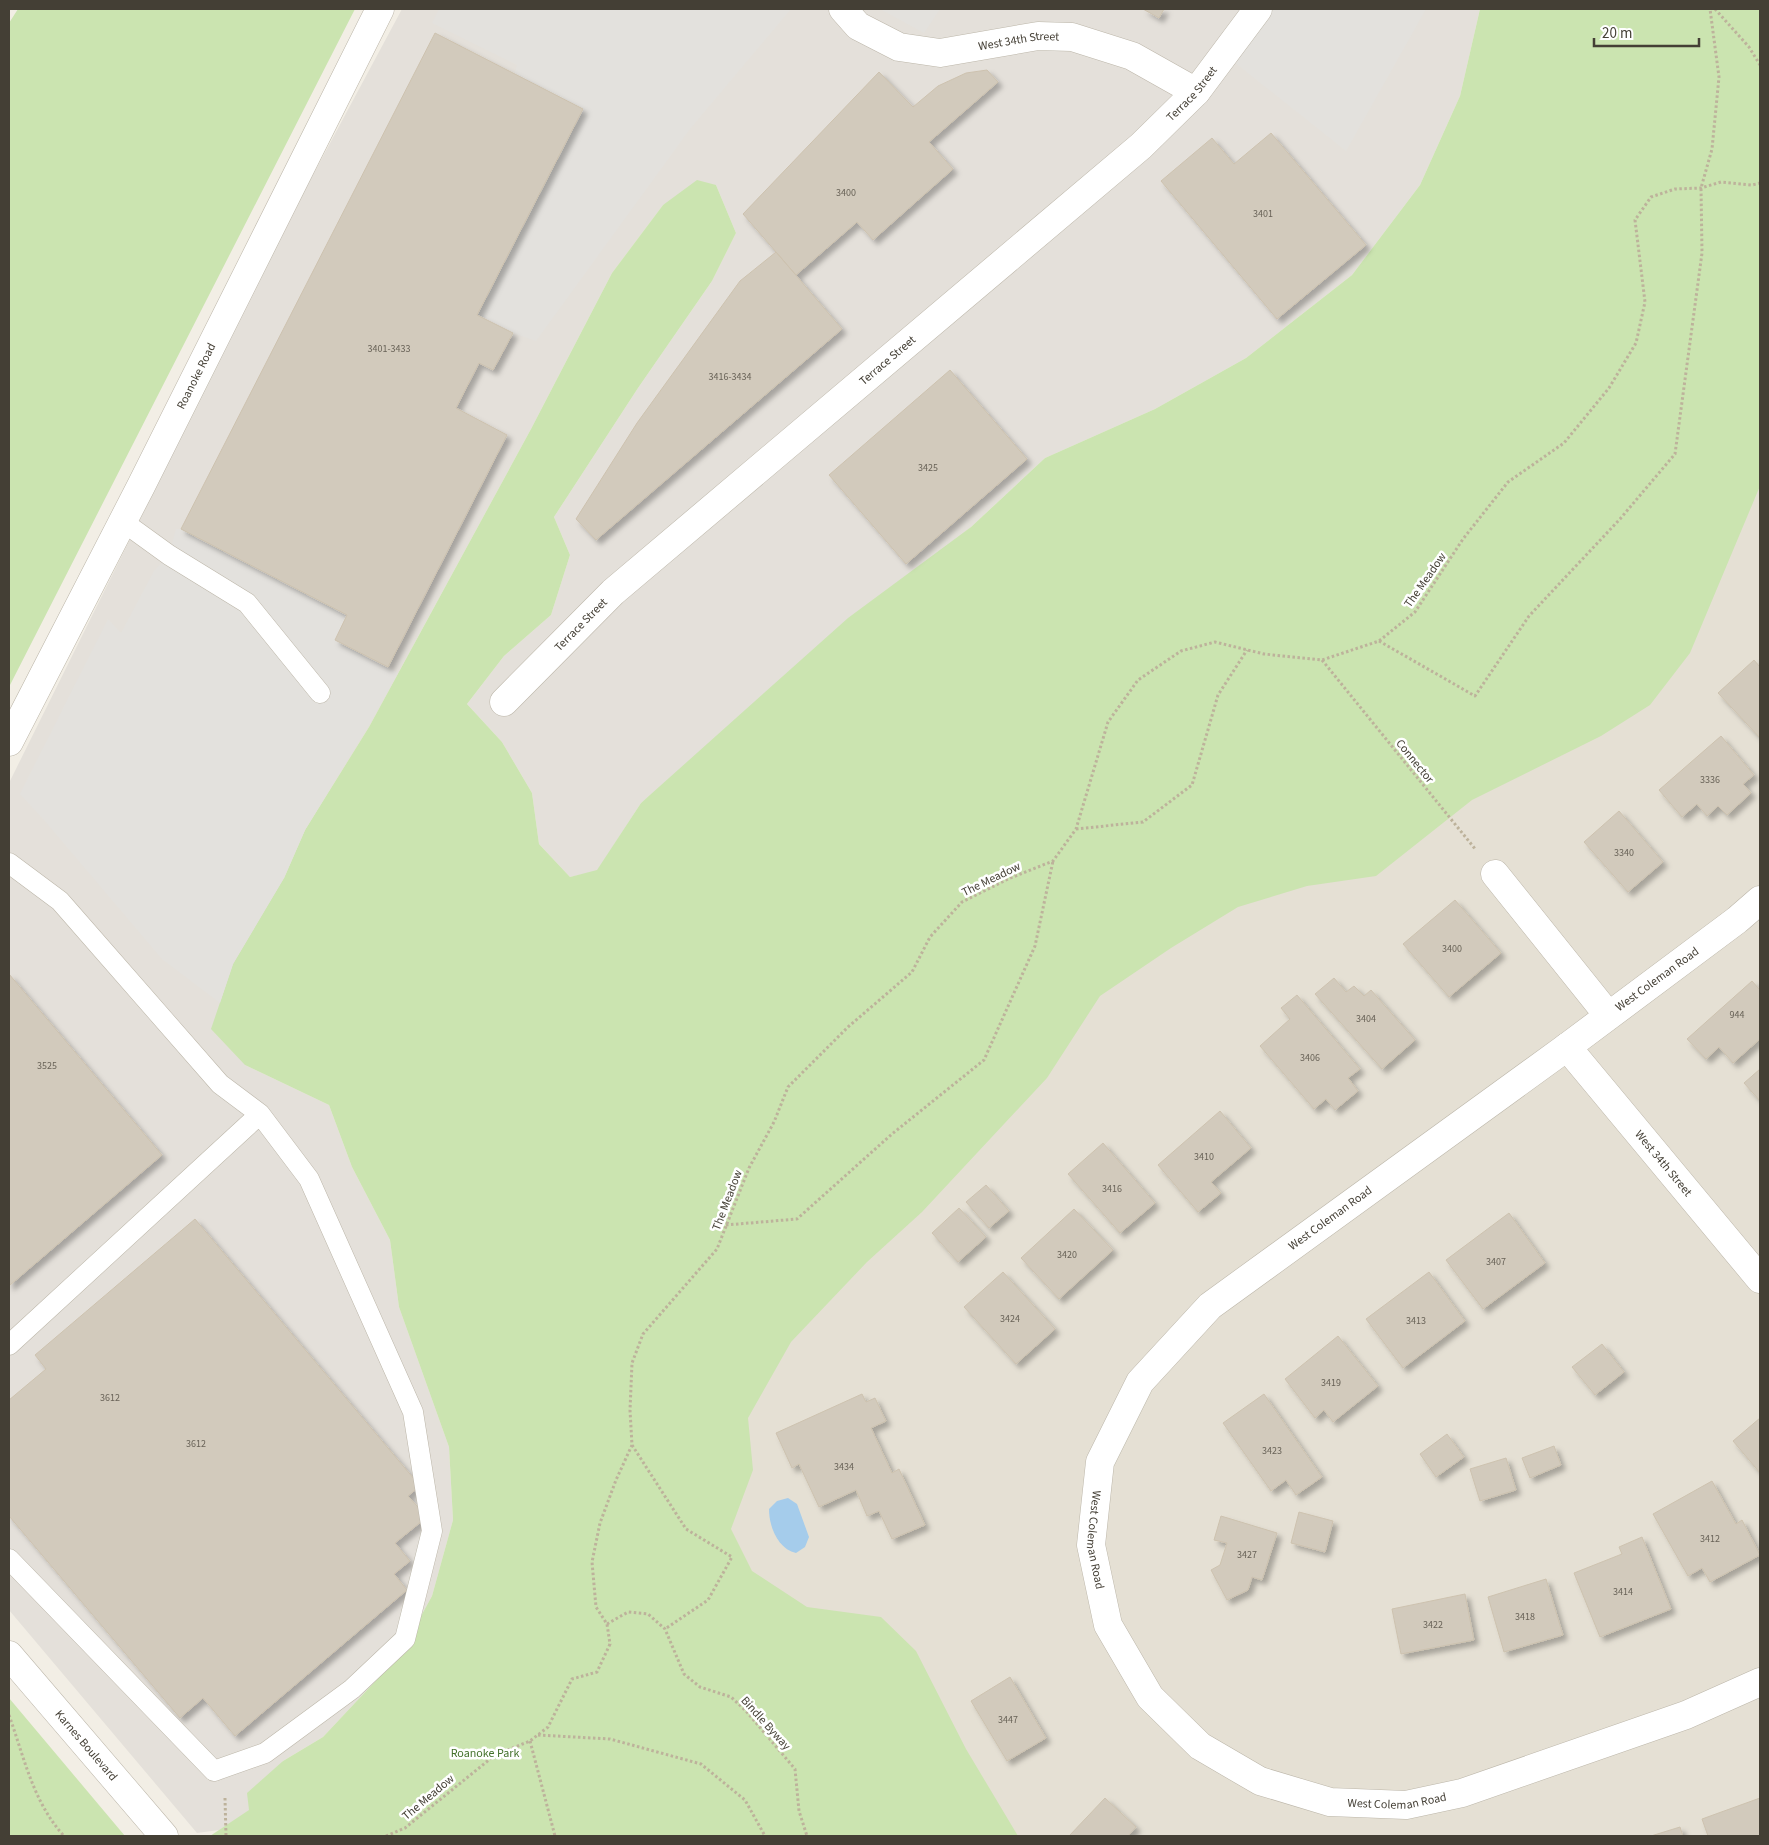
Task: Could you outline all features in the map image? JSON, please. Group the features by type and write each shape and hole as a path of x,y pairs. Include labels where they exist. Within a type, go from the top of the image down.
{"street":[{"name":"Roanoke Road","path":"9,742 380,9"},
{"name":"West 34th Street","path":"843,9 858,26 899,46 940,53 1038,36 1072,37 1132,56 1196,92"},
{"name":"Terrace Street","path":"504,702 613,592 1141,146 1196,92 1258,9"},
{"path":"1495,874 1608,1015"},
{"name":"West Coleman Road","path":"1760,900 1737,920 1567,1047 1210,1306 1140,1382 1100,1462 1091,1544 1108,1625 1150,1697 1200,1746 1260,1781 1330,1802 1406,1805 1462,1793 1686,1715 1760,1682"},
{"name":"West 34th Street","path":"1567,1047 1760,1279"},
{"name":"Karnes Boulevard","path":"9,1655 164,1836"}],"lane":[{"path":"122,522 168,555 247,603 320,693"},
{"path":"9,863 60,901 220,1084 260,1114 308,1179 413,1412 432,1531 405,1639 352,1689 265,1753 214,1771 9,1559"},
{"path":"9,1345 260,1114"}],"path":[{"path":"1379,642 1475,696 1529,616 1620,519 1675,454 1702,253 1701,188 1712,149 1718,77 1710,9"},
{"path":"1715,9 1749,48 1760,65"},
{"name":"The Meadow","path":"386,1836 406,1828 495,1755 530,1741 538,1735 548,1727 572,1679 596,1672 610,1644 607,1624 596,1607 592,1562 600,1523 632,1444 630,1410 632,1363 643,1334 717,1250 749,1168 774,1122 788,1088 848,1027 912,972 930,937 962,902 1008,879 1053,861 1076,829 1108,722 1138,680 1181,651 1215,642 1264,654 1322,660 1379,642 1415,612 1463,539 1508,482 1564,443 1609,388 1636,343 1645,302 1635,220 1651,198 1675,189 1701,188 1721,182 1760,183"},
{"path":"1076,829 1143,822 1192,784 1218,695 1247,650"},
{"name":"Connector","path":"1322,660 1495,874"},
{"path":"726,1225 797,1218 892,1134 984,1060 1035,946 1053,861"},
{"path":"632,1444 686,1529 732,1557 708,1600 665,1629"},
{"name":"Bindle Byway","path":"607,1624 628,1612 648,1614 665,1629 684,1674 700,1687 731,1697 767,1733 795,1769 799,1811 807,1836"},
{"path":"9,1715 33,1789 50,1821 64,1836"},
{"path":"538,1735 610,1739 701,1764 745,1800 765,1836"},
{"path":"530,1741 554,1836"},
{"path":"225,1798 226,1836"}],"shaded area":[{"path":"402,9 1480,9 1460,96 1420,185 1352,275 1246,358 1155,409 1045,458 971,527 641,803 597,871 570,877 539,844 532,793 502,742 467,704 504,656 551,615 570,555 554,517 638,388 712,281 736,233 716,185 663,205 612,273 531,429 369,727 305,830 284,878 245,1065 329,1105 352,1167 390,1240 399,1307 449,1447 453,1520 432,1596 399,1656 323,1737 283,1761 250,1813 219,1830 197,1833 9,1610 9,783 285,227"},
{"path":"439,9 791,9 690,129 536,341 513,333 477,315 582,109 514,74 517,65 432,23"},
{"path":"880,9 940,9 924,33"},
{"path":"1272,9 1426,9 1346,151 1234,62"},
{"path":"1760,432 1760,1836 911,1836 694,1520 741,1376 1069,1007"},
{"path":"176,529 181,529 347,615 335,640 398,673 368,727 305,830 284,878 233,964 220,1003 162,959 20,794 108,619 121,633 154,571 169,555"}],"green space":[{"path":"18,9 355,9 9,687 9,23"},
{"name":"Roanoke Park","path":"1480,9 1760,9 1760,486 1690,653 1650,705 1601,736 1472,800 1376,876 1307,886 1238,907 1171,948 1100,996 1047,1078 922,1212 867,1262 791,1342 748,1418 753,1470 731,1529 752,1571 807,1607 881,1617 916,1651 966,1749 1018,1836 210,1836 249,1810 247,1793 283,1761 323,1737 399,1656 432,1596 453,1520 449,1447 399,1307 390,1240 352,1167 329,1105 245,1065 211,1029 233,964 284,878 305,830 369,727 531,429 612,273 663,205 697,180 716,185 736,233 712,281 638,388 554,517 570,555 551,615 504,656 467,704 502,742 532,793 539,844 570,877 597,870 641,803 848,618 971,527 1045,458 1155,409 1246,358 1352,275 1420,185 1460,96"},
{"path":"9,1698 125,1836 9,1836"}],"water":[{"path":"788,1498 797,1504 809,1537 805,1547 796,1553 784,1547 780,1542 773,1530 769,1516 769,1509 777,1501"}],"building":[{"path":"1143,9 1164,9 1159,18"},
{"path":"435,33 583,109 477,315 513,333 493,370 479,363 456,408 507,435 388,667 335,640 347,615 181,529"},
{"path":"987,70 998,82 929,142 953,169 873,240 857,222 796,275 743,214 879,72 913,107 938,86 966,73"},
{"path":"1271,133 1366,245 1277,319 1161,181 1212,138 1234,164"},
{"path":"776,252 842,329 596,540 576,519 637,423 740,281"},
{"path":"950,370 1027,459 906,564 829,475"},
{"path":"1754,660 1760,667 1760,738 1718,693"},
{"path":"1721,736 1754,775 1743,784 1751,793 1727,815 1718,806 1707,816 1697,804 1682,817 1659,790"},
{"path":"1619,811 1663,862 1628,892 1584,842"},
{"path":"1455,900 1501,953 1449,997 1403,944"},
{"path":"9,974 162,1155 9,1286"},
{"path":"1334,978 1346,992 1354,986 1364,996 1371,990 1415,1040 1382,1069 1315,994"},
{"path":"1752,981 1760,990 1760,1039 1733,1063 1719,1047 1706,1059 1687,1039"},
{"path":"1297,995 1360,1069 1348,1078 1358,1091 1335,1110 1326,1099 1314,1109 1260,1046 1290,1019 1281,1008"},
{"path":"1760,1069 1760,1101 1744,1083"},
{"path":"1220,1111 1251,1148 1211,1182 1221,1193 1198,1212 1158,1165"},
{"path":"1103,1143 1155,1203 1120,1233 1068,1174"},
{"path":"986,1185 1009,1211 989,1228 966,1202"},
{"path":"959,1208 986,1237 958,1262 932,1233"},
{"path":"1074,1209 1113,1250 1059,1299 1021,1258"},
{"path":"1509,1213 1545,1263 1483,1309 1446,1260"},
{"path":"195,1219 420,1486 408,1496 427,1517 395,1543 410,1561 394,1574 407,1590 235,1736 203,1698 180,1718 9,1516 9,1400 46,1369 35,1355"},
{"path":"1003,1272 1055,1329 1016,1364 964,1307"},
{"path":"1429,1272 1465,1321 1403,1368 1366,1319"},
{"path":"1338,1336 1378,1386 1333,1422 1324,1410 1315,1418 1285,1379"},
{"path":"1602,1344 1624,1372 1595,1395 1572,1367"},
{"path":"862,1394 866,1402 875,1398 886,1421 871,1428 892,1473 899,1469 925,1525 892,1539 879,1511 867,1516 856,1490 819,1507 799,1464 792,1468 776,1433"},
{"path":"1264,1394 1322,1477 1296,1495 1286,1480 1271,1491 1223,1423"},
{"path":"1760,1418 1760,1473 1733,1441"},
{"path":"1447,1434 1464,1457 1436,1477 1420,1454"},
{"path":"1554,1446 1561,1465 1530,1478 1522,1458"},
{"path":"1506,1458 1516,1490 1480,1501 1470,1469"},
{"path":"1712,1481 1736,1524 1742,1520 1760,1555 1710,1582 1702,1568 1688,1576 1653,1514"},
{"path":"1299,1512 1333,1521 1325,1552 1291,1543"},
{"path":"1221,1516 1277,1533 1262,1580 1252,1577 1248,1590 1227,1600 1211,1570 1220,1565 1227,1543 1214,1540"},
{"path":"1642,1537 1671,1609 1600,1637 1574,1573 1622,1554 1619,1547"},
{"path":"1546,1579 1563,1635 1504,1652 1488,1597"},
{"path":"1465,1594 1474,1640 1401,1654 1392,1609"},
{"path":"1010,1677 1046,1738 1007,1761 971,1701"},
{"path":"1105,1798 1136,1827 1128,1836 1069,1836"},
{"path":"1760,1798 1760,1836 1708,1836 1702,1819"},
{"path":"1680,1827 1683,1836 1651,1836"}]}
